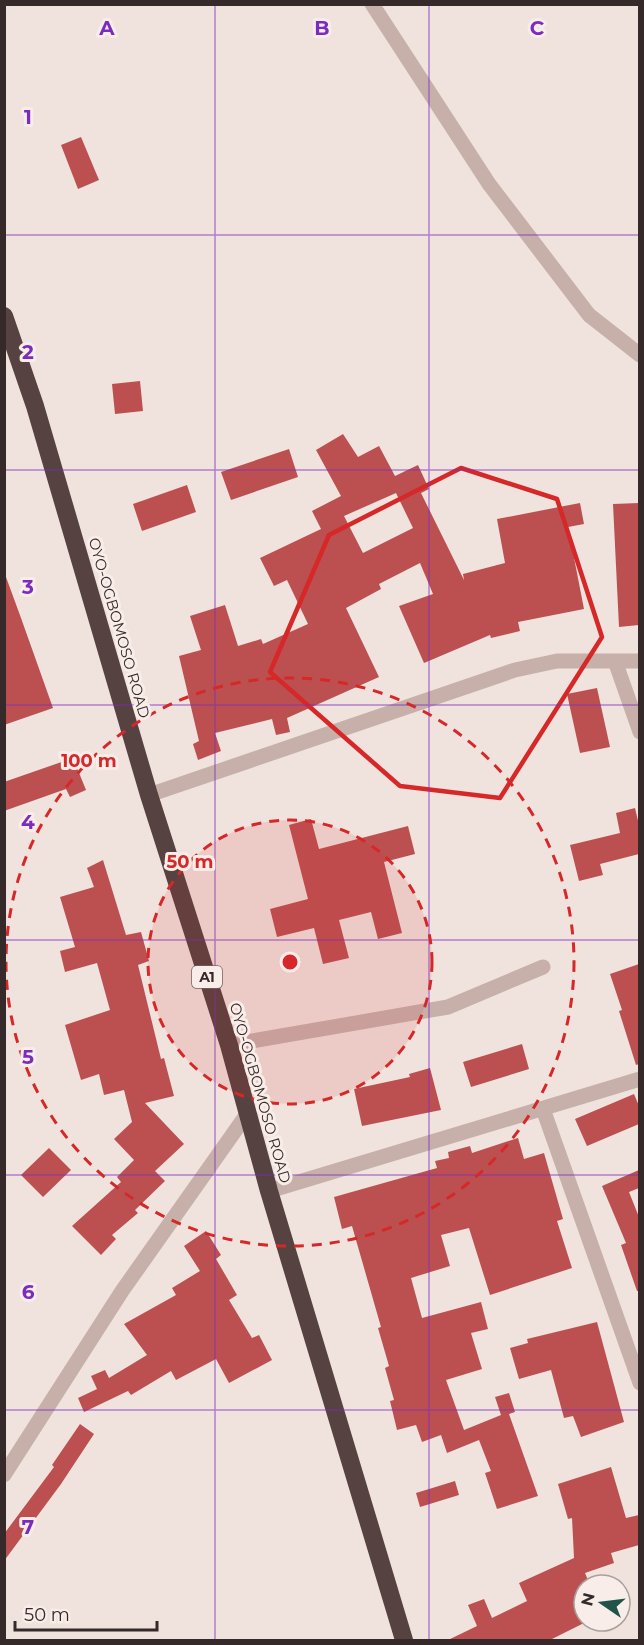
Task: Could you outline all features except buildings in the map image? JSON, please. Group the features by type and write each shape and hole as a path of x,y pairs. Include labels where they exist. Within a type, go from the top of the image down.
{"highway":[{"name":"OYO-OGBOMOSO ROAD","path":"4,316 35,406 149,795 229,1046 269,1191 404,1641"}],"street":[{"path":"372,4 489,184 510,212 589,315 639,355"},
{"path":"149,795 515,670 556,661 639,661"},
{"path":"615,662 639,732"},
{"path":"229,1046 448,1006 543,967"},
{"path":"269,1191 639,1078"},
{"path":"543,1109 639,1383"},
{"path":"4,1475 122,1291 247,1114"}],"highlighted area":[{"path":"461,468 557,499 602,637 500,798 400,786 270,672 329,535"}]}
